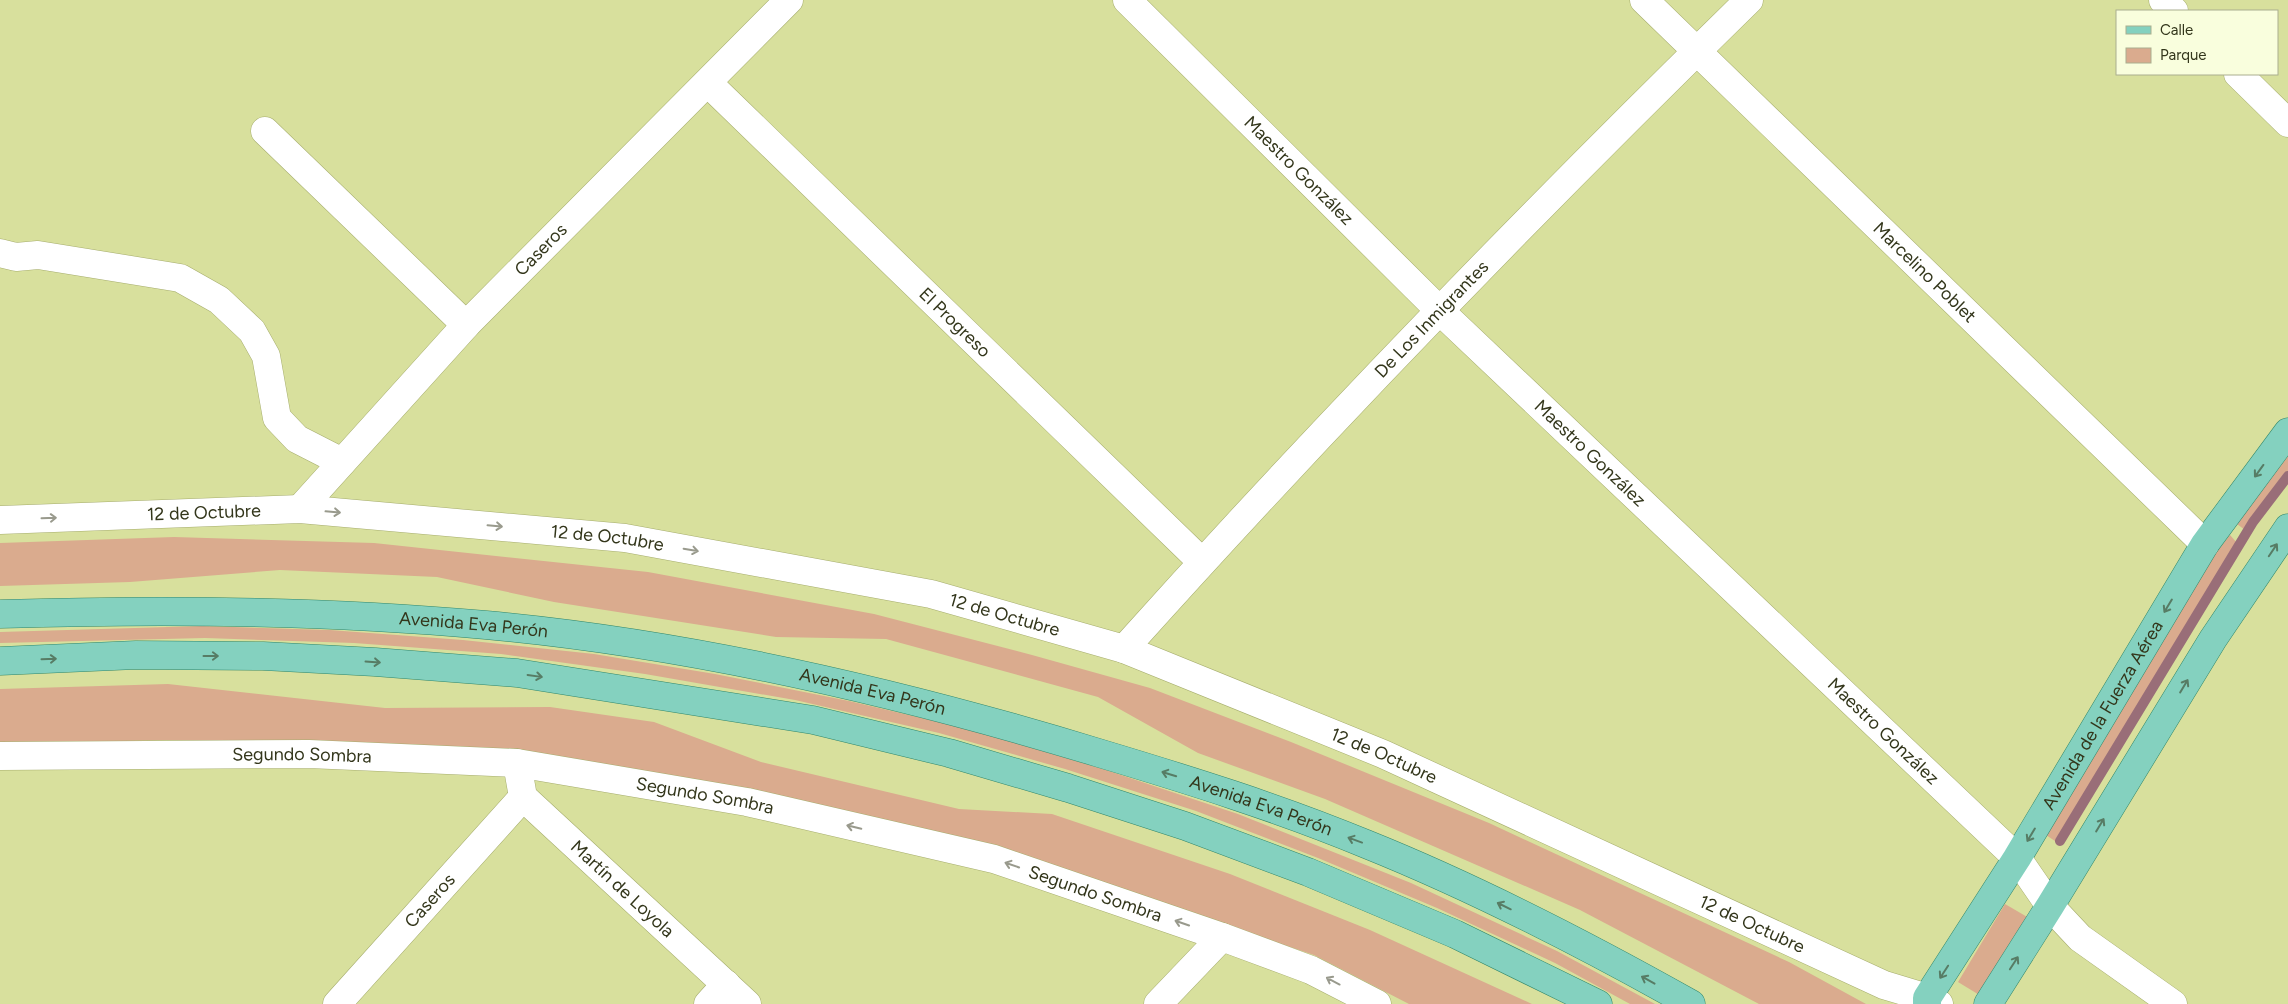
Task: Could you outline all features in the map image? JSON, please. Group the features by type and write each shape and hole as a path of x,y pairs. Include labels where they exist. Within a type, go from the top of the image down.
{"main road":[{"name":"Avenida de la Fuerza Aérea","path":"1931,1002 2205,544 2288,432"},
{"path":"1988,1004 2050,906 2212,639 2288,528"},
{"name":"Avenida Eva Perón","path":"0,614 118,610 347,615 479,624 657,647 827,679 989,719 1180,777 1367,844 1499,903 1618,963 1691,1004"},
{"path":"0,661 156,656 263,656 375,662 517,673 812,720 958,755 1186,826 1308,872 1455,934 1598,1004"}],"street":[{"name":"Caseros","path":"300,509 466,325 789,0"},
{"name":"Maestro González","path":"1127,0 1439,310 2017,858 2050,906 2080,938 2173,1004"},
{"name":"Marcelino Poblet","path":"1644,0 2205,544"},
{"name":"De Los Inmigrantes","path":"1124,649 1202,562 1439,310 1749,0"},
{"path":"2163,0 2173,10"},
{"path":"2239,75 2288,124"},
{"name":"El Progreso","path":"708,83 1202,562"},
{"path":"265,131 466,325"},
{"path":"0,253 16,257 38,255 180,278 219,300 252,331 266,356 277,418 297,439 342,462"},
{"name":"12 de Octubre","path":"0,520 300,509 625,538 931,594 1124,649 1383,754 1884,985 1931,1002"},
{"name":"Segundo Sombra","path":"0,756 309,754 517,763 747,802 994,859 1222,937 1311,970 1377,1004"},
{"path":"517,763 523,797"},
{"name":"Caseros","path":"337,1004 523,797"},
{"name":"Martín de Loyola","path":"523,797 747,1004"},
{"path":"1158,1004 1222,937"},
{"path":"708,1004 726,984"}],"green space":[{"path":"2288,455 2288,471 2245,530 2237,524"},
{"path":"2230,535 2237,543 2055,841 2046,835 2212,558"},
{"path":"174,537 374,543 648,572 874,614 1032,655 1150,688 1291,742 1489,823 1789,962 1866,1004 1759,1004 1580,910 1325,799 1198,753 1098,697 886,639 776,637 554,602 437,577 280,570 130,582 0,586 0,543"},
{"path":"202,626 330,630 463,640 594,654 715,674 849,701 973,730 1106,770 1238,814 1411,883 1557,951 1655,1004 1630,1004 1555,963 1437,908 1318,858 1196,811 1065,769 939,733 795,700 645,674 501,654 354,643 205,638 0,643 0,632"},
{"path":"168,684 385,708 550,707 654,722 761,762 959,809 1052,814 1230,874 1370,930 1532,1004 1409,1004 1314,955 1004,851 287,742 167,740 0,744 0,689"},
{"path":"2005,904 2029,918 1981,996 1958,982"}],"waterway":[{"path":"2060,841 2253,522 2288,476"}]}
